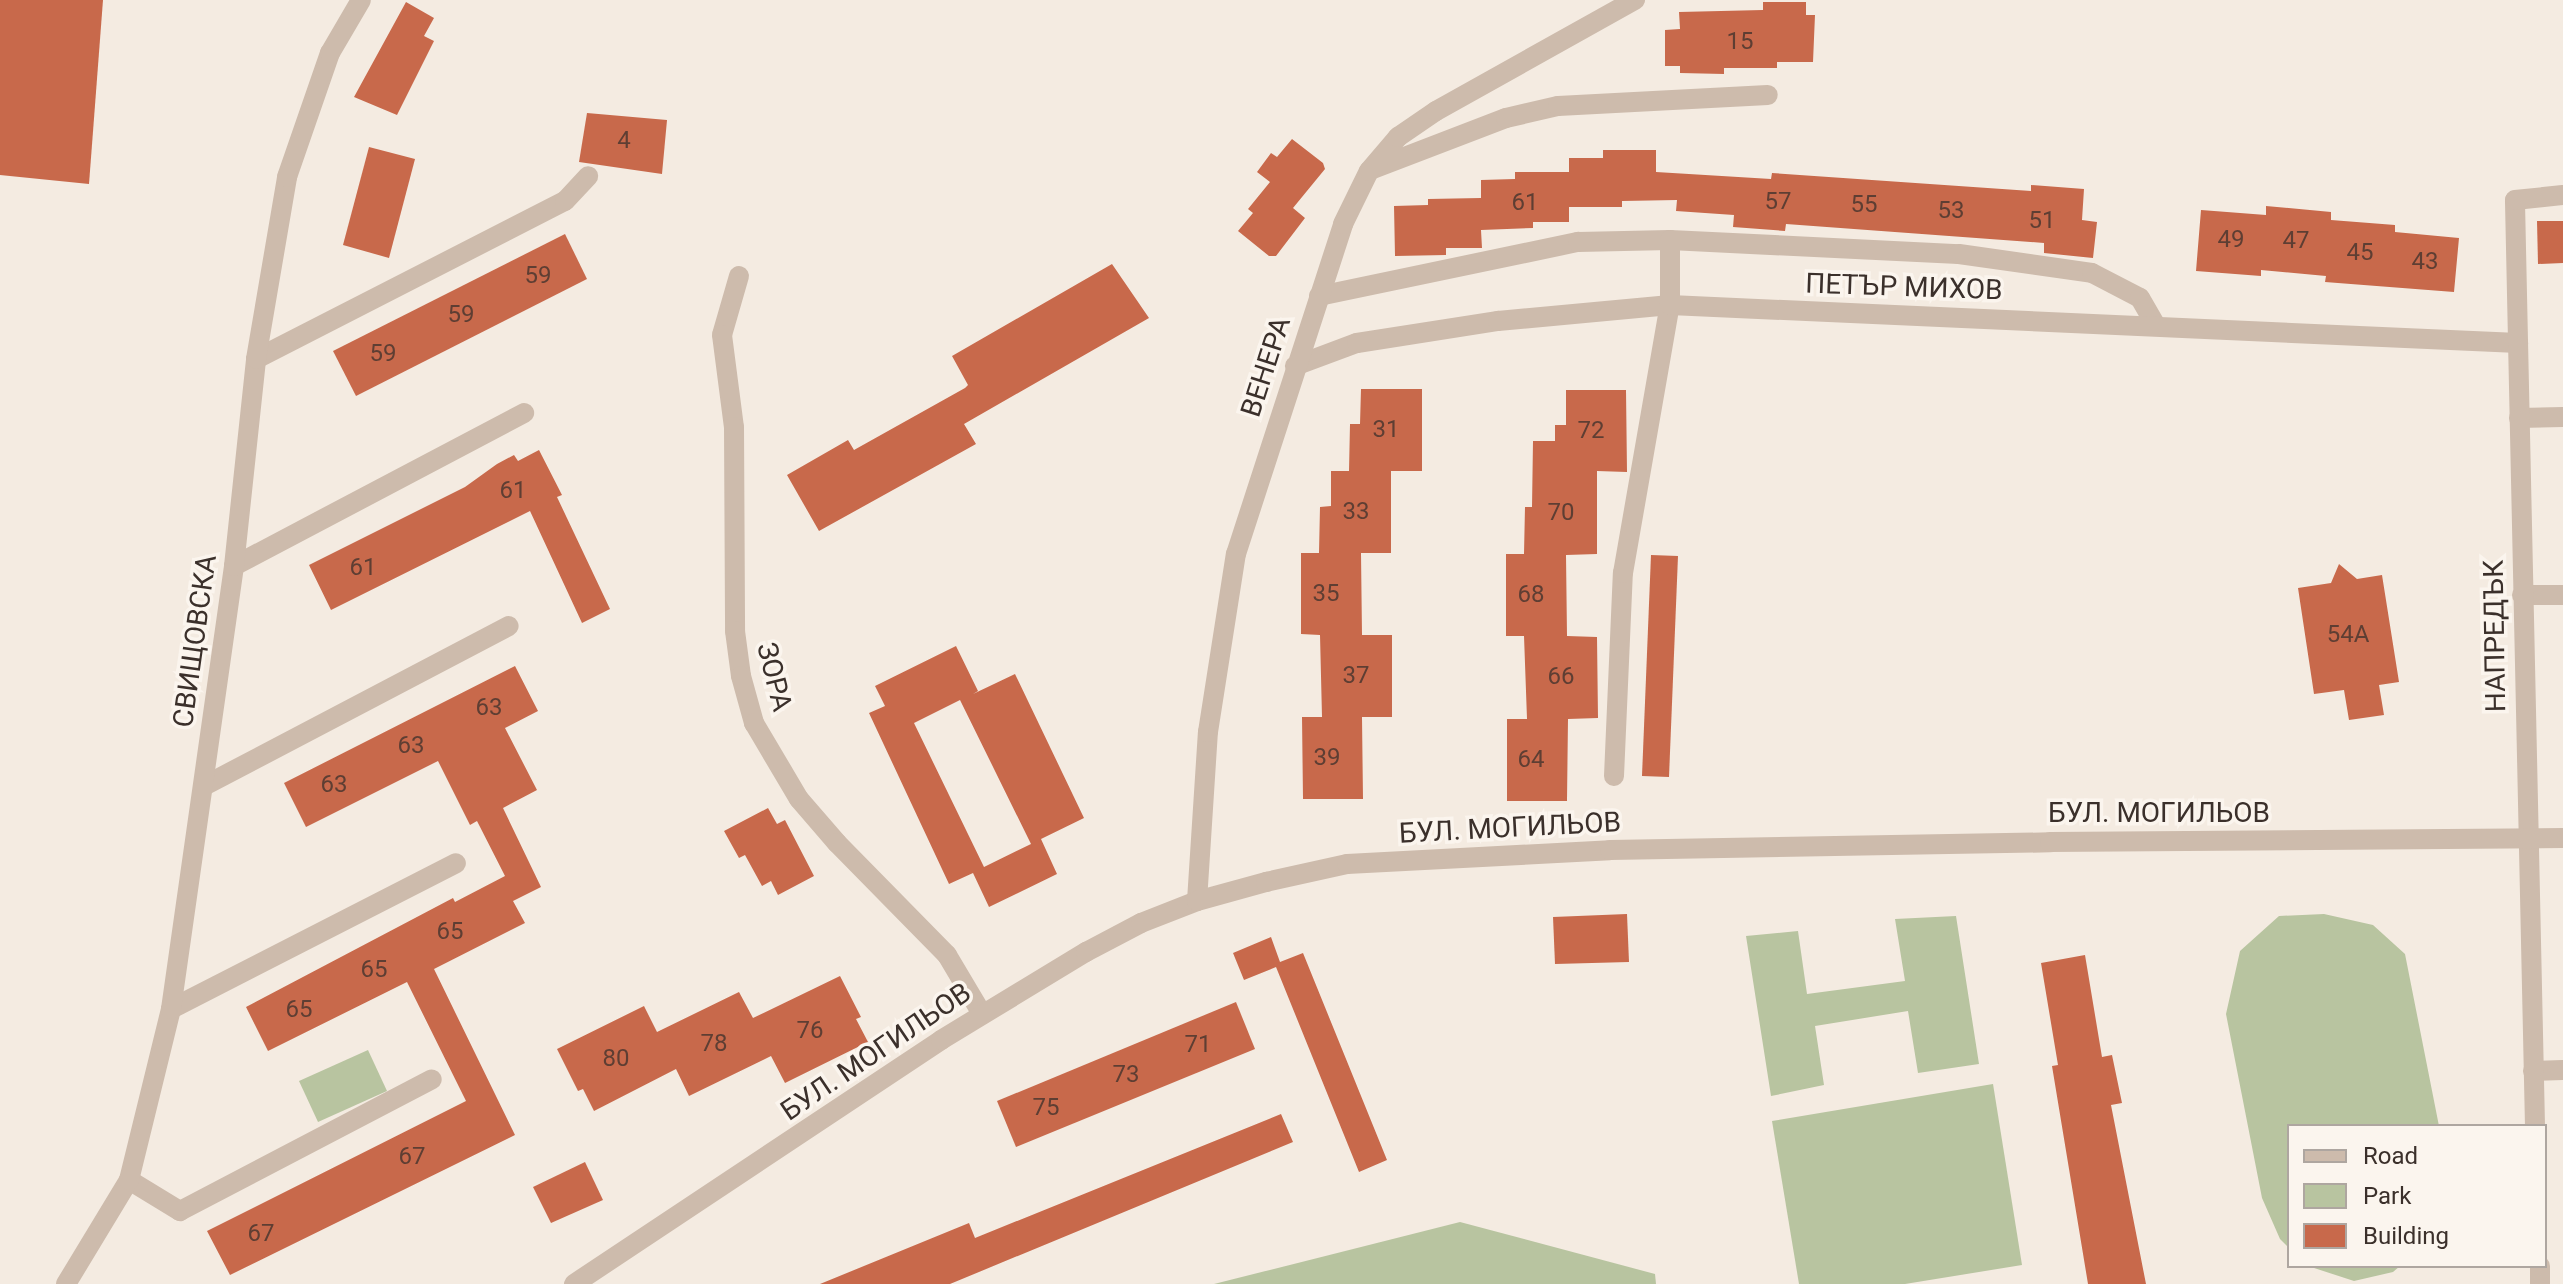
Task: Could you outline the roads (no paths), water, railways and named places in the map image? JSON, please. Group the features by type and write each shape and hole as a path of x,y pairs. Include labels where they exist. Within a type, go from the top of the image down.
{"street":[{"name":"СВИЩОВСКА","path":"66,1284 129,1180 171,1009 234,566 256,359 287,177 330,53 361,0"},
{"name":"ВЕНЕРА","path":"1197,901 1208,732 1236,554 1343,224 1369,171 1398,137 1436,111 1635,0"},
{"path":"1369,171 1506,118 1558,106 1768,95"},
{"path":"256,359 565,201 588,176"},
{"name":"НАПРЕДЪК","path":"2535,1124 2526,837 2515,200 2563,195"},
{"path":"1319,296 1578,242 1670,240 1959,254 2092,273 2140,298 2155,324"},
{"path":"1614,776 1623,573 1670,305 1670,240"},
{"name":"ЗОРА","path":"739,276 722,335 734,427 735,631 741,676 754,723 799,799 837,843 947,955 982,1014"},
{"name":"ПЕТЪР МИХОВ","path":"1295,366 1357,343 1498,321 1670,305 2155,324 2518,343"},
{"path":"234,566 524,413"},
{"path":"2519,418 2563,417"},
{"path":"2522,595 2563,595"},
{"path":"204,786 509,626"},
{"name":"БУЛ. МОГИЛЬОВ","path":"574,1284 982,1014 1086,952 1141,923 1197,901 1347,864 1610,850 2563,838"},
{"path":"171,1009 456,863"},
{"path":"2533,1071 2563,1070"},
{"path":"129,1180 180,1211 432,1079"}]}
